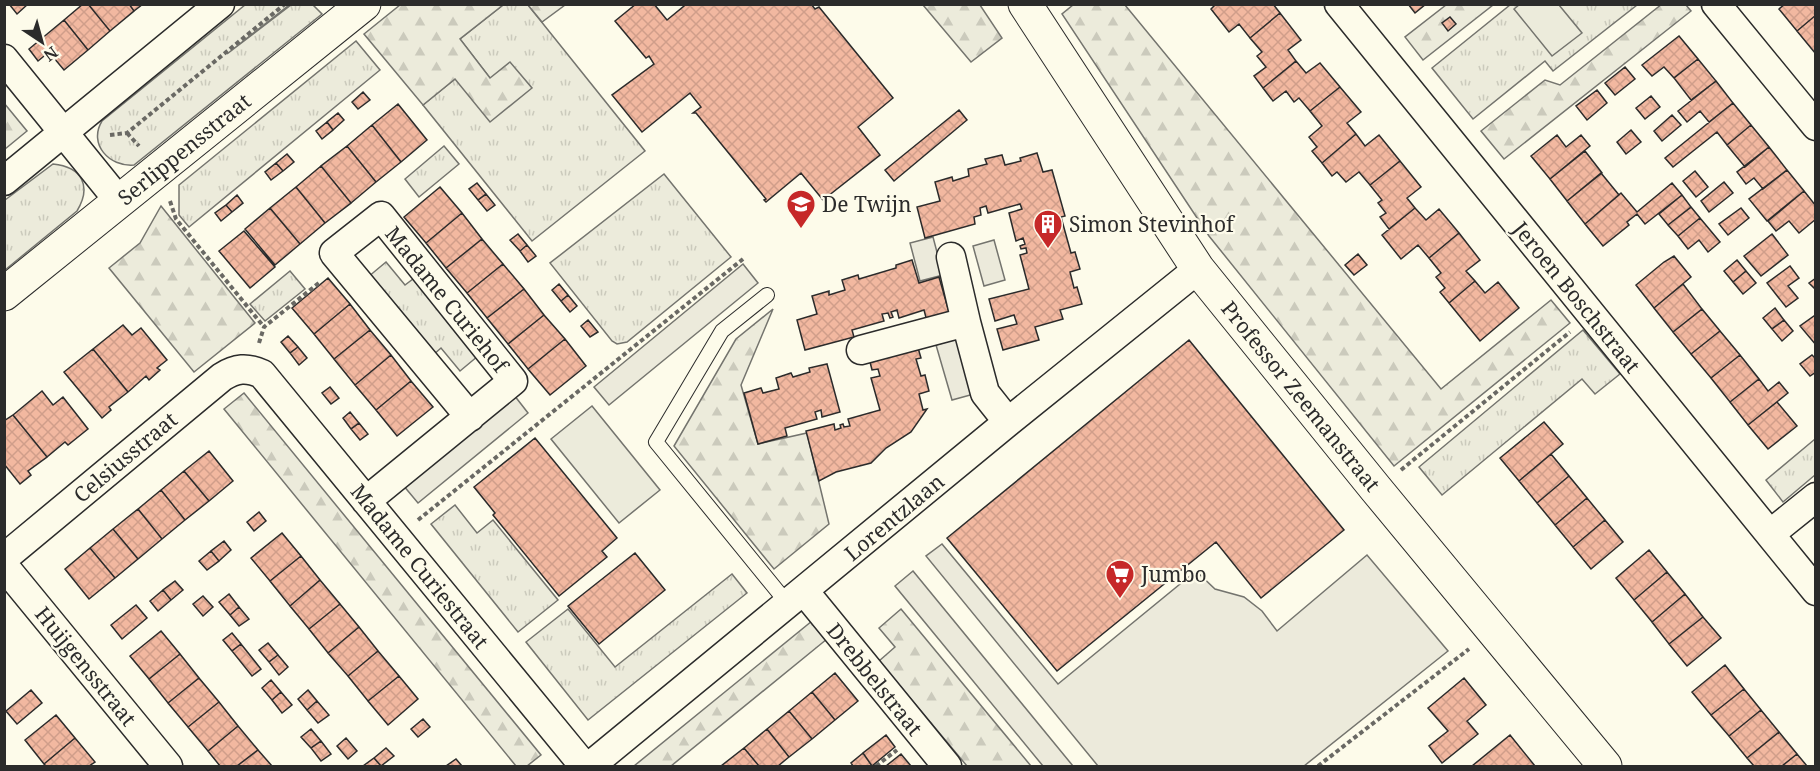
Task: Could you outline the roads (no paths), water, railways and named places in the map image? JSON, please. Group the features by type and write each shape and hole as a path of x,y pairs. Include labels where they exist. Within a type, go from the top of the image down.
{"street":[{"path":"4,181 220,4"},
{"name":"Serlippensstraat","path":"4,294 364,4"},
{"name":"Professor Zeemanstraat","path":"1025,4 1198,269 1605,766"},
{"name":"Jeroen Boschstraat","path":"1339,4 1815,591"},
{"path":"1716,4 1815,126"},
{"path":"4,59 119,201"},
{"name":"Madame Curiehof","path":"366,501 470,417 513,381 381,216 334,253 470,417"},
{"path":"951,257 986,393 1008,422"},
{"name":"Lorentzlaan","path":"590,766 1198,269"},
{"path":"861,350 966,322"},
{"name":"Madame Curiestraat","path":"252,369 262,374 584,766"},
{"name":"Celsiusstraat","path":"4,558 222,377 231,371 252,369"},
{"path":"1770,534 1815,497"},
{"name":"Huijgensstraat","path":"4,566 168,766"},
{"name":"Drebbelstraat","path":"796,598 947,766"}],"lane":[{"path":"767,295 722,331 656,442 796,598"}],"place":[{"name":"De Twijn","path":"801,230"},
{"name":"Simon Stevinhof","path":"1048,250"},
{"name":"Jumbo","path":"1120,600"}]}
